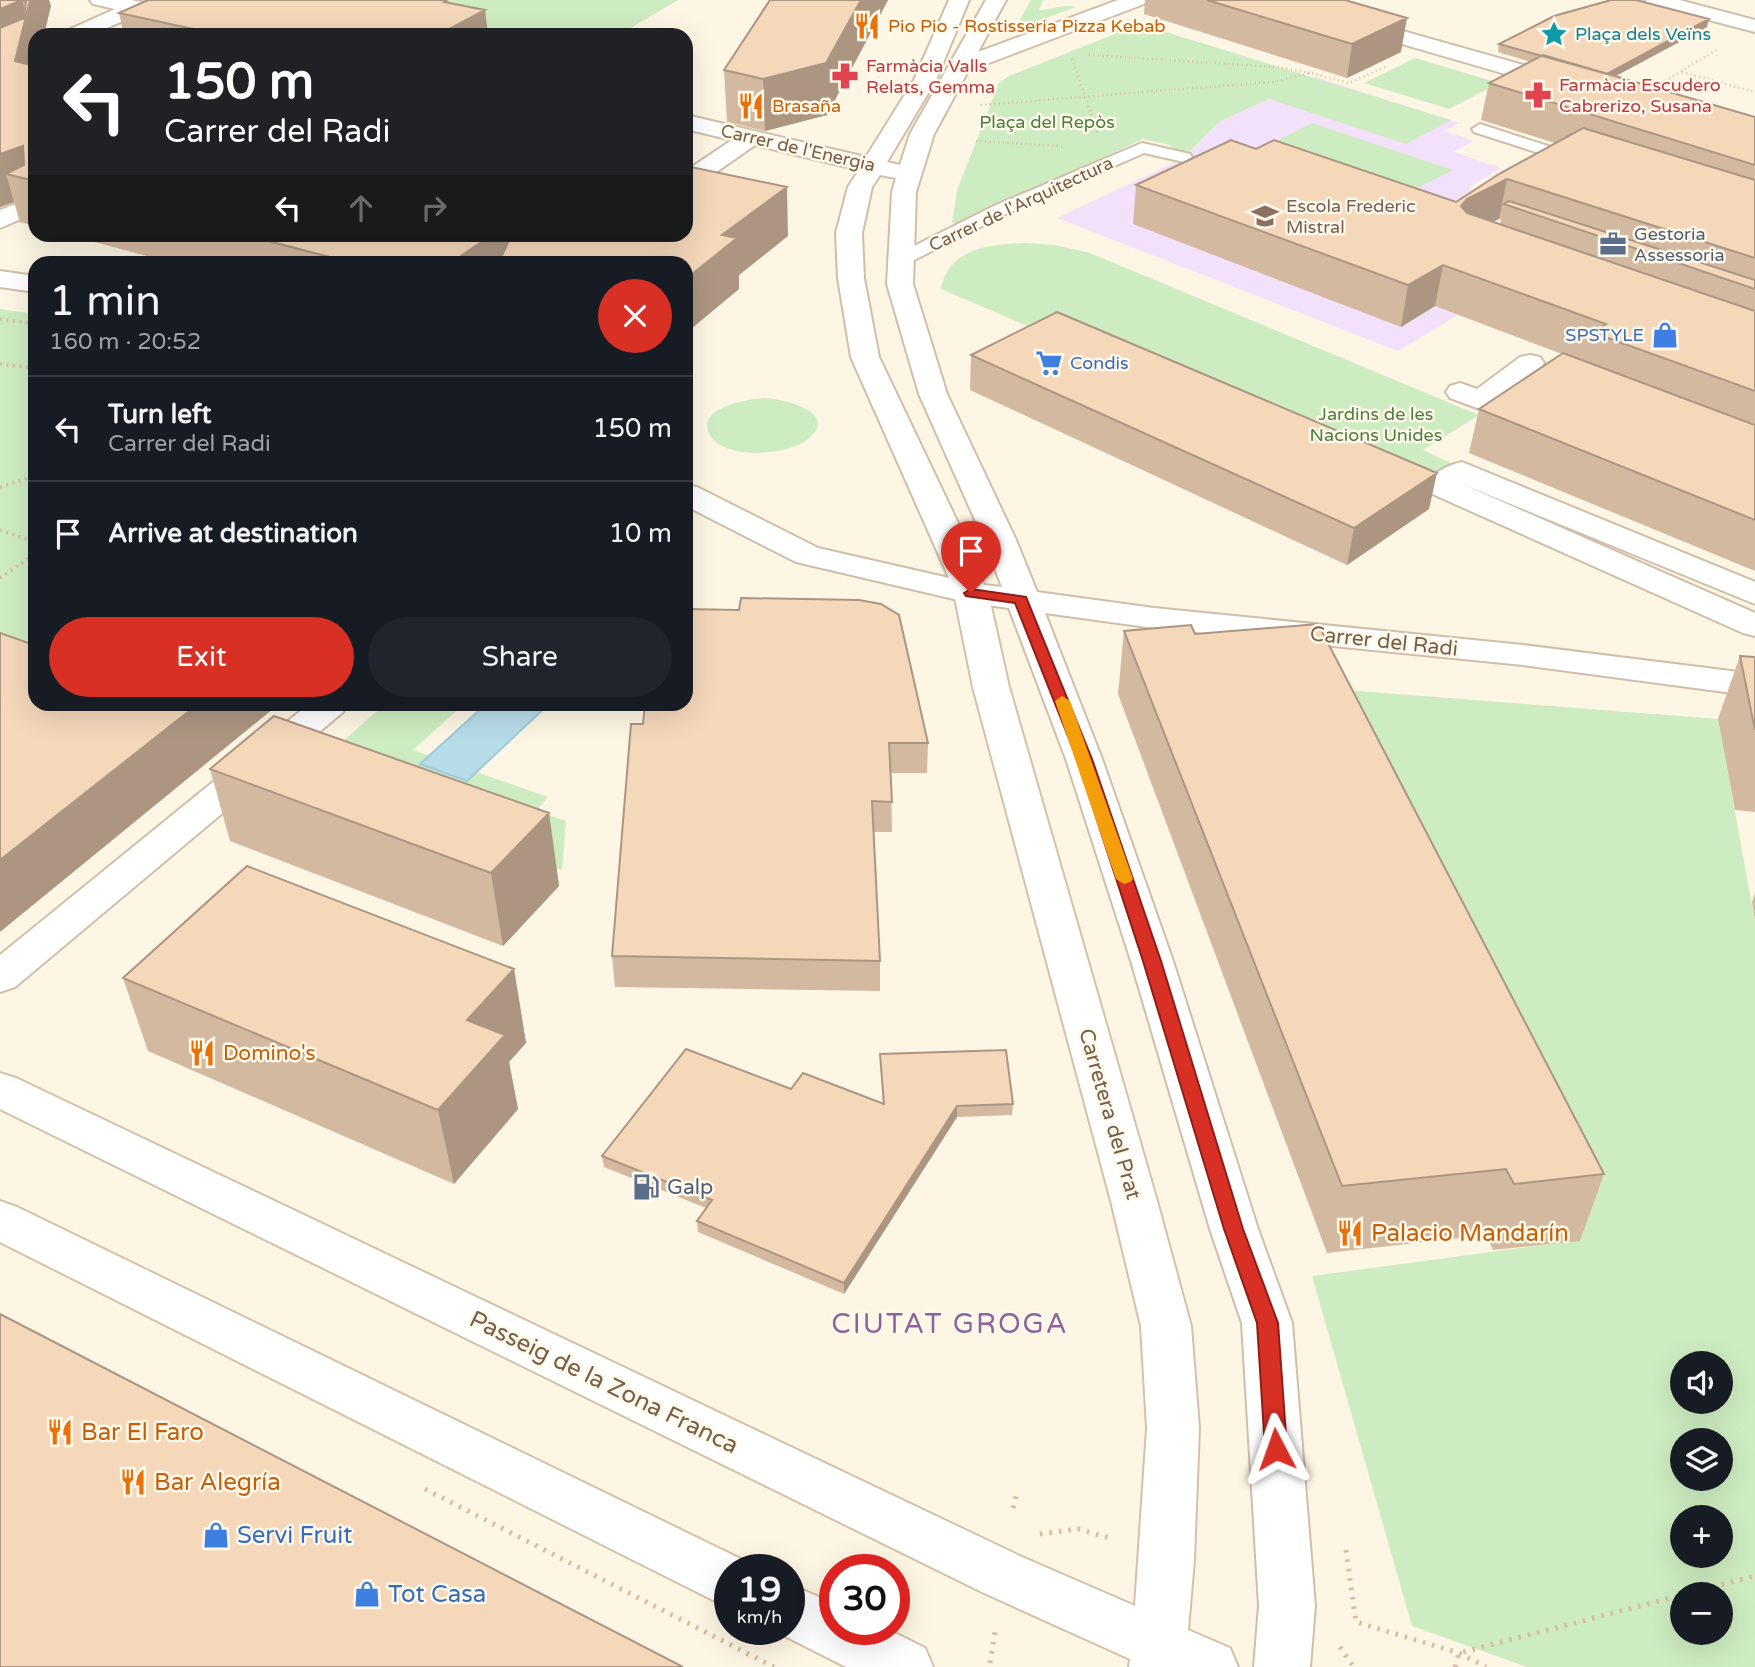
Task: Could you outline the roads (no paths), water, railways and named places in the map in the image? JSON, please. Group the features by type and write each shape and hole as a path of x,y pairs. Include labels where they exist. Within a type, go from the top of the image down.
{"street":[{"path":"100,0 240,28"},
{"path":"959,0 925,80 860,187 849,233 851,278 866,356 952,544 971,593"},
{"name":"Carrer de l'Arquitectura","path":"996,0 922,134 904,192 900,284 933,394 1000,540 1021,600"},
{"path":"959,68 1137,0"},
{"path":"1271,0 1582,89"},
{"path":"1655,0 1755,26"},
{"path":"89,28 135,8"},
{"name":"Carrer de l'Energia","path":"693,123 872,164 909,175"},
{"path":"693,178 753,136"},
{"path":"0,220 28,206"},
{"path":"0,279 28,283"},
{"path":"1460,393 1480,400 1530,363"},
{"path":"1755,594 1462,471 1439,485 1755,625"},
{"name":"Carrer del Radi","path":"693,498 807,555 971,593 1154,618 1523,655 1755,685"},
{"name":"Carretera del Prat","path":"971,593 991,687 1134,1201 1166,1326 1174,1428 1167,1560 1158,1656"},
{"path":"1021,600 1089,772 1152,961 1234,1229 1268,1323 1287,1606 1282,1667"},
{"path":"0,978 322,711"},
{"name":"Passeig de la Zona Franca","path":"0,1090 965,1557 1158,1656 1210,1667"},
{"path":"0,1220 714,1573"},
{"path":"805,1618 905,1667"}],"lane":[{"path":"1480,129 1598,166"},
{"path":"1142,148 1184,157"},
{"name":"Carrer de l'Arquitectura","path":"900,260 1000,210 1142,148"}],"water":[{"path":"478,711 542,711 467,781 420,764"}],"place":[{"name":"Pio Pio - Rostisseria Pizza Kebab","path":"867,26"},
{"name":"Plaça dels Veïns","path":"1554,34"},
{"name":"Farmàcia Valls Relats, Gemma","path":"845,76"},
{"name":"Farmàcia Escudero Cabrerizo, Susana","path":"1538,95"},
{"name":"Brasaña","path":"751,106"},
{"name":"Escola Frederic Mistral","path":"1265,216"},
{"name":"Gestoria Assessoria","path":"1613,244"},
{"name":"SPSTYLE","path":"1665,335"},
{"name":"Condis","path":"1049,363"},
{"name":"Domino's","path":"202,1053"},
{"name":"Galp","path":"646,1187"},
{"name":"Palacio Mandarín","path":"1350,1233"},
{"name":"Bar El Faro","path":"60,1432"},
{"name":"Bar Alegría","path":"133,1482"},
{"name":"Servi Fruit","path":"216,1535"},
{"name":"Tot Casa","path":"367,1594"}],"district":[{"name":"CIUTAT GROGA","path":"950,1323"}],"park label":[{"name":"Plaça del Repòs","path":"1047,122"},
{"name":"Jardins de les Nacions Unides","path":"1376,424"}]}
